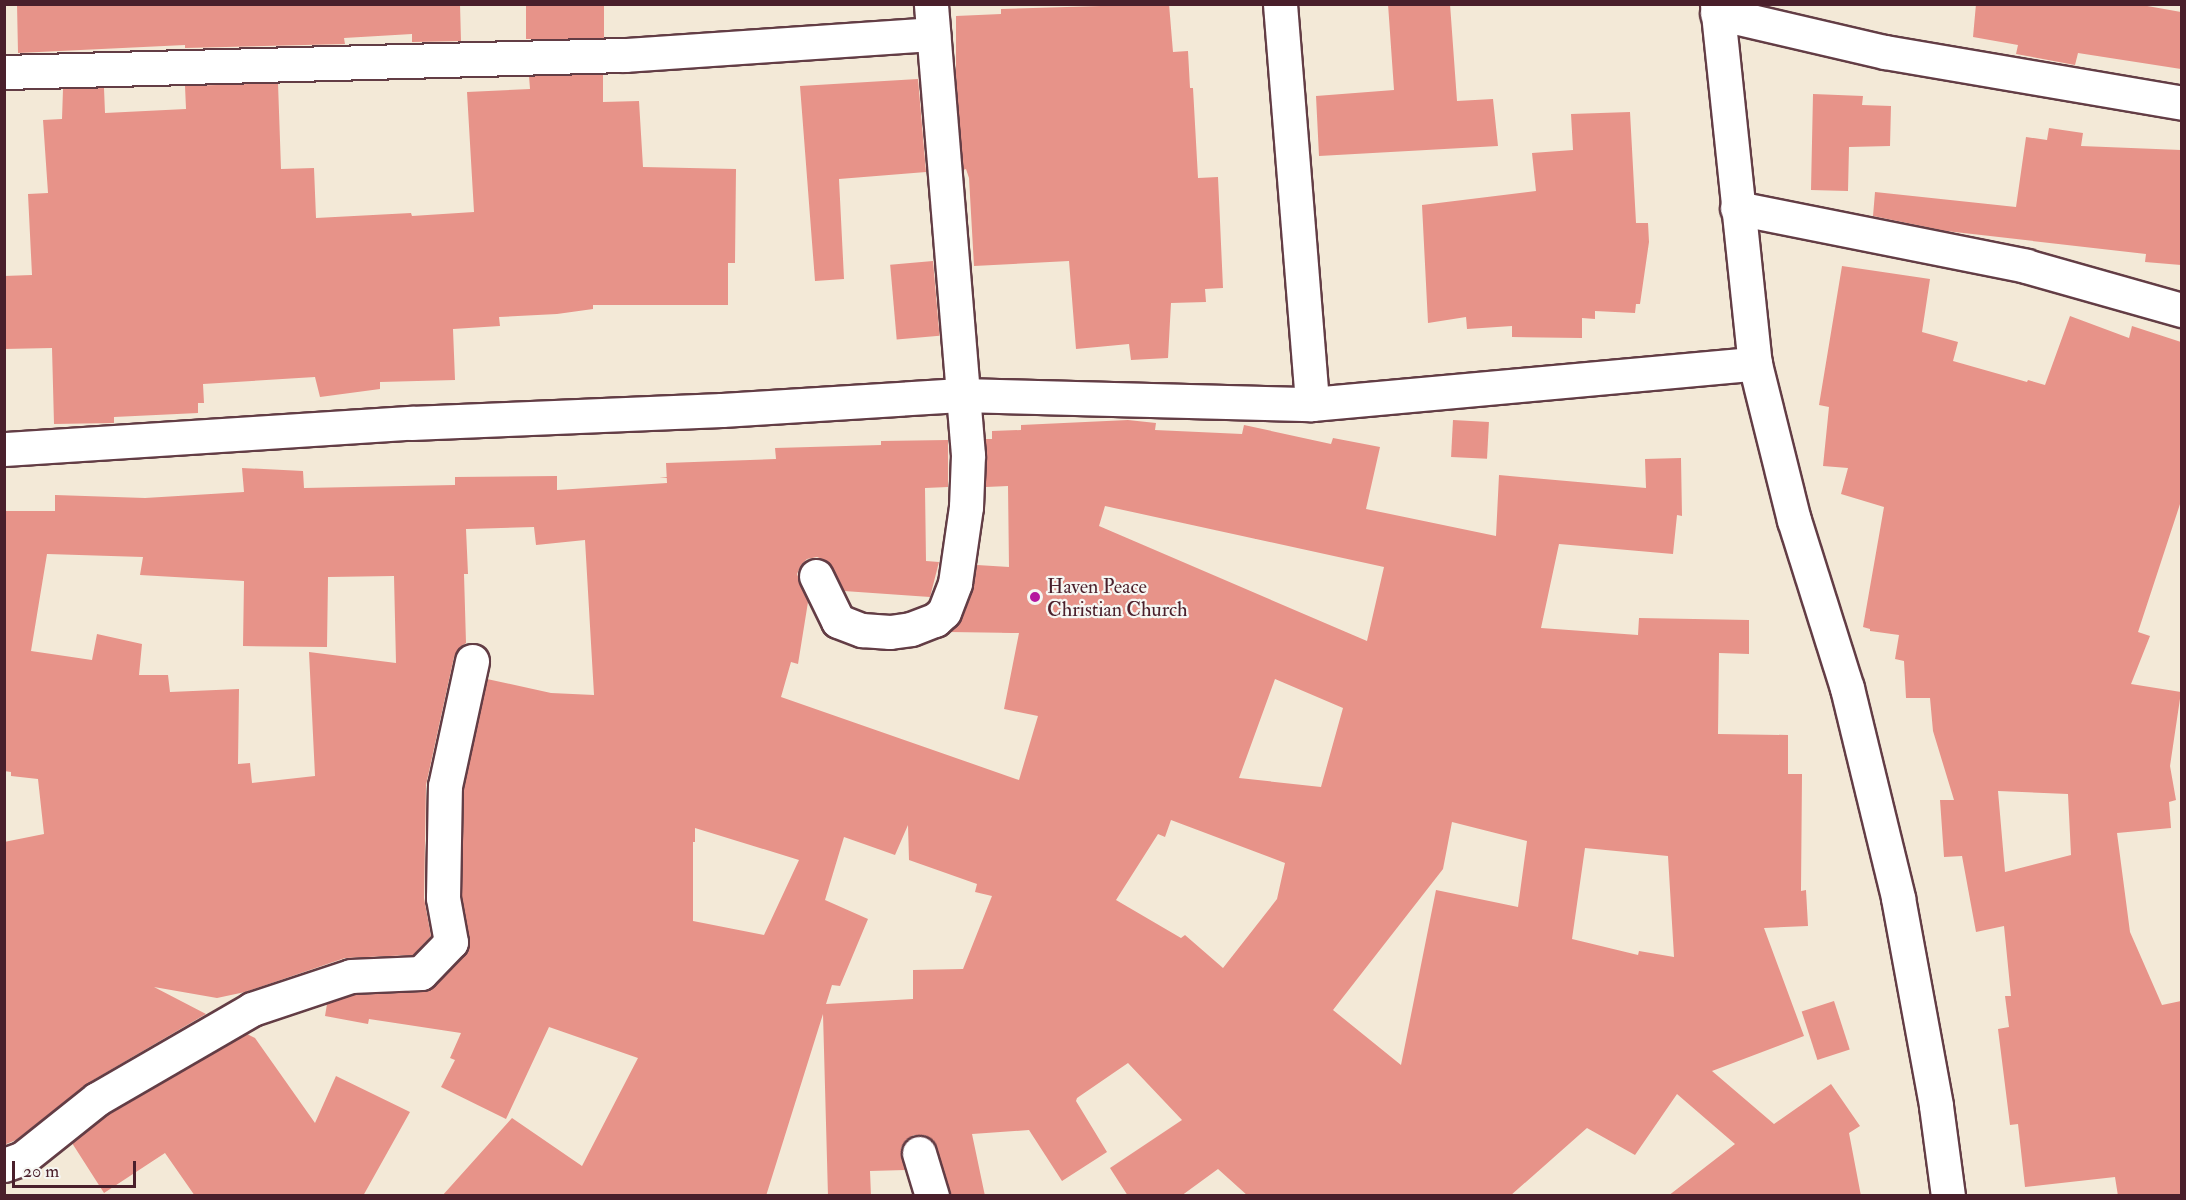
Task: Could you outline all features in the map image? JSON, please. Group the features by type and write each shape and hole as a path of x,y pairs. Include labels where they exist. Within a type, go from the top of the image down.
{"street":[{"path":"1280,4 1312,404"},
{"path":"1948,1196 1936,1106 1895,886 1847,688 1794,519 1755,364 1717,9 1885,52 2181,103"},
{"path":"4,72 625,55 932,19 961,395 968,455 966,507 955,584 944,612 935,620 910,629 890,632 845,626 832,614 816,576"},
{"path":"1737,208 2026,266 2181,310"},
{"path":"4,449 411,423 722,410 961,395 1312,404 1755,364"},
{"path":"4,1166 22,1158 98,1099 252,1009 351,976 421,973 451,942 443,898 445,786 472,661"},
{"path":"919,1153 932,1196"}],"building":[{"path":"17,4 460,4 461,41 412,42 412,34 344,38 345,44 185,48 185,45 18,53"},
{"path":"526,4 604,4 604,39 526,39"},
{"path":"1169,4 1173,52 1188,51 1190,88 1193,88 1198,178 1218,177 1223,288 1205,289 1206,302 1171,303 1168,358 1131,360 1129,344 1076,349 1069,261 974,266 969,178 966,169 963,170 956,76 956,16 1001,14 1001,9"},
{"path":"1388,4 1450,4 1457,101 1493,99 1498,146 1319,156 1316,96 1394,90"},
{"path":"1976,4 2136,4 2181,12 2181,69 2078,53 2075,65 2016,54 2018,45 1973,37"},
{"path":"603,74 603,102 639,101 643,167 736,169 735,263 728,263 728,305 593,305 593,309 557,314 499,317 500,326 453,329 455,380 380,382 380,389 320,397 315,377 203,384 204,403 198,403 198,413 114,417 114,423 54,424 52,348 4,349 4,276 32,275 28,194 48,193 43,120 62,119 63,89 104,88 105,113 186,109 185,86 278,83 281,169 314,168 316,218 411,213 412,216 474,212 467,92 530,89 529,76"},
{"path":"918,79 926,172 839,179 844,279 815,281 800,86"},
{"path":"1813,94 1863,96 1862,105 1891,106 1890,146 1849,147 1848,191 1811,190"},
{"path":"1630,112 1636,223 1648,223 1649,242 1640,304 1636,304 1635,313 1595,311 1595,319 1582,318 1582,338 1512,337 1512,326 1467,329 1466,317 1428,323 1422,205 1536,191 1532,153 1573,150 1571,114"},
{"path":"2049,128 2083,133 2081,146 2181,150 2181,265 2145,262 2146,254 1946,231 1873,216 1875,192 2016,207 2026,137 2047,140"},
{"path":"933,261 940,336 897,339 890,265"},
{"path":"1842,266 1930,279 1922,332 1958,342 1953,361 2027,382 2028,380 2045,385 2070,316 2129,338 2132,326 2181,342 2181,501 2138,632 2150,636 2131,684 2181,692 2170,766 2176,800 2169,802 2171,828 2117,833 2130,932 2162,1005 2181,1001 2181,1196 2118,1196 2115,1177 2025,1187 2018,1124 2010,1125 1998,1029 2009,1027 2005,996 2011,996 2004,926 1976,932 1962,856 1944,857 1940,800 1954,800 1933,731 1930,698 1906,698 1904,661 1895,659 1899,635 1870,631 1863,627 1884,507 1841,494 1848,468 1823,466 1829,407 1819,405","holes":["1998,791 2068,794 2071,855 2005,872"]},
{"path":"1128,420 1156,423 1155,430 1242,434 1244,425 1331,444 1333,438 1380,447 1366,509 1496,536 1499,475 1646,488 1645,459 1681,458 1682,516 1677,515 1673,554 1559,544 1541,628 1638,635 1639,618 1749,620 1749,654 1719,653 1718,734 1788,735 1788,774 1802,774 1801,891 1806,890 1808,926 1764,928 1804,1036 1712,1071 1774,1124 1831,1084 1860,1126 1849,1133 1861,1196 1668,1196 1735,1144 1677,1094 1635,1155 1587,1128 1510,1196 1248,1196 1218,1169 1181,1196 1128,1196 1110,1168 1182,1120 1128,1063 1077,1098 1076,1101 1107,1152 1062,1181 1029,1130 972,1134 985,1196 950,1196 937,1147 924,1135 914,1135 906,1140 901,1148 905,1170 870,1171 871,1196 828,1196 823,1014 766,1196 442,1196 512,1118 582,1166 638,1058 549,1027 506,1119 441,1087 455,1060 450,1058 461,1033 369,1019 368,1024 325,1016 327,1004 354,995 422,992 434,987 469,948 462,896 464,788 487,679 551,693 594,695 585,540 536,545 534,527 466,529 468,574 464,574 466,643 459,648 454,657 426,785 424,898 431,936 413,955 345,958 245,992 217,998 154,987 206,1014 88,1083 16,1140 4,1145 4,842 44,834 38,779 11,776 11,772 4,771 4,511 55,511 55,495 145,498 244,492 242,468 303,471 304,488 455,485 455,477 557,476 557,490 667,483 666,463 776,459 775,448 881,445 881,441 948,440 948,487 925,488 926,561 939,562 930,597 844,591 827,561 817,557 807,559 797,574 808,602 798,664 791,662 781,697 1019,780 1038,716 1004,709 1019,633 950,632 962,619 973,589 977,565 1009,567 1008,486 986,487 986,439 992,439 992,431 1021,430 1021,425","holes":["1105,506 1384,567 1367,641 1099,526","47,554 143,557 140,575 244,581 243,646 327,647 328,577 394,576 396,663 309,652 315,776 252,783 250,763 238,764 239,689 170,692 168,675 139,675 142,644 97,634 92,660 31,651","1275,679 1343,708 1321,787 1239,778","1171,820 1285,863 1277,899 1223,968 1185,935 1181,938 1116,900 1158,834 1165,837","1452,822 1527,841 1518,907 1436,890 1401,1065 1333,1010 1443,869","908,825 909,860 977,884 975,892 992,896 963,969 913,970 913,999 826,1004 832,985 840,986 868,919 825,900 844,837 895,855","695,828 799,860 764,935 693,921 693,842 695,842","1585,848 1668,856 1674,957 1639,951 1638,955 1572,939"]},
{"path":"1453,420 1489,422 1487,459 1451,457"},
{"path":"1834,1001 1850,1050 1817,1060 1802,1012"},
{"path":"247,1034 255,1038 315,1123 336,1076 410,1112 363,1196 195,1196 165,1153 104,1193 72,1143 108,1115"}],"place":[{"name":"Haven Peace Christian Church","path":"1035,597"}]}
